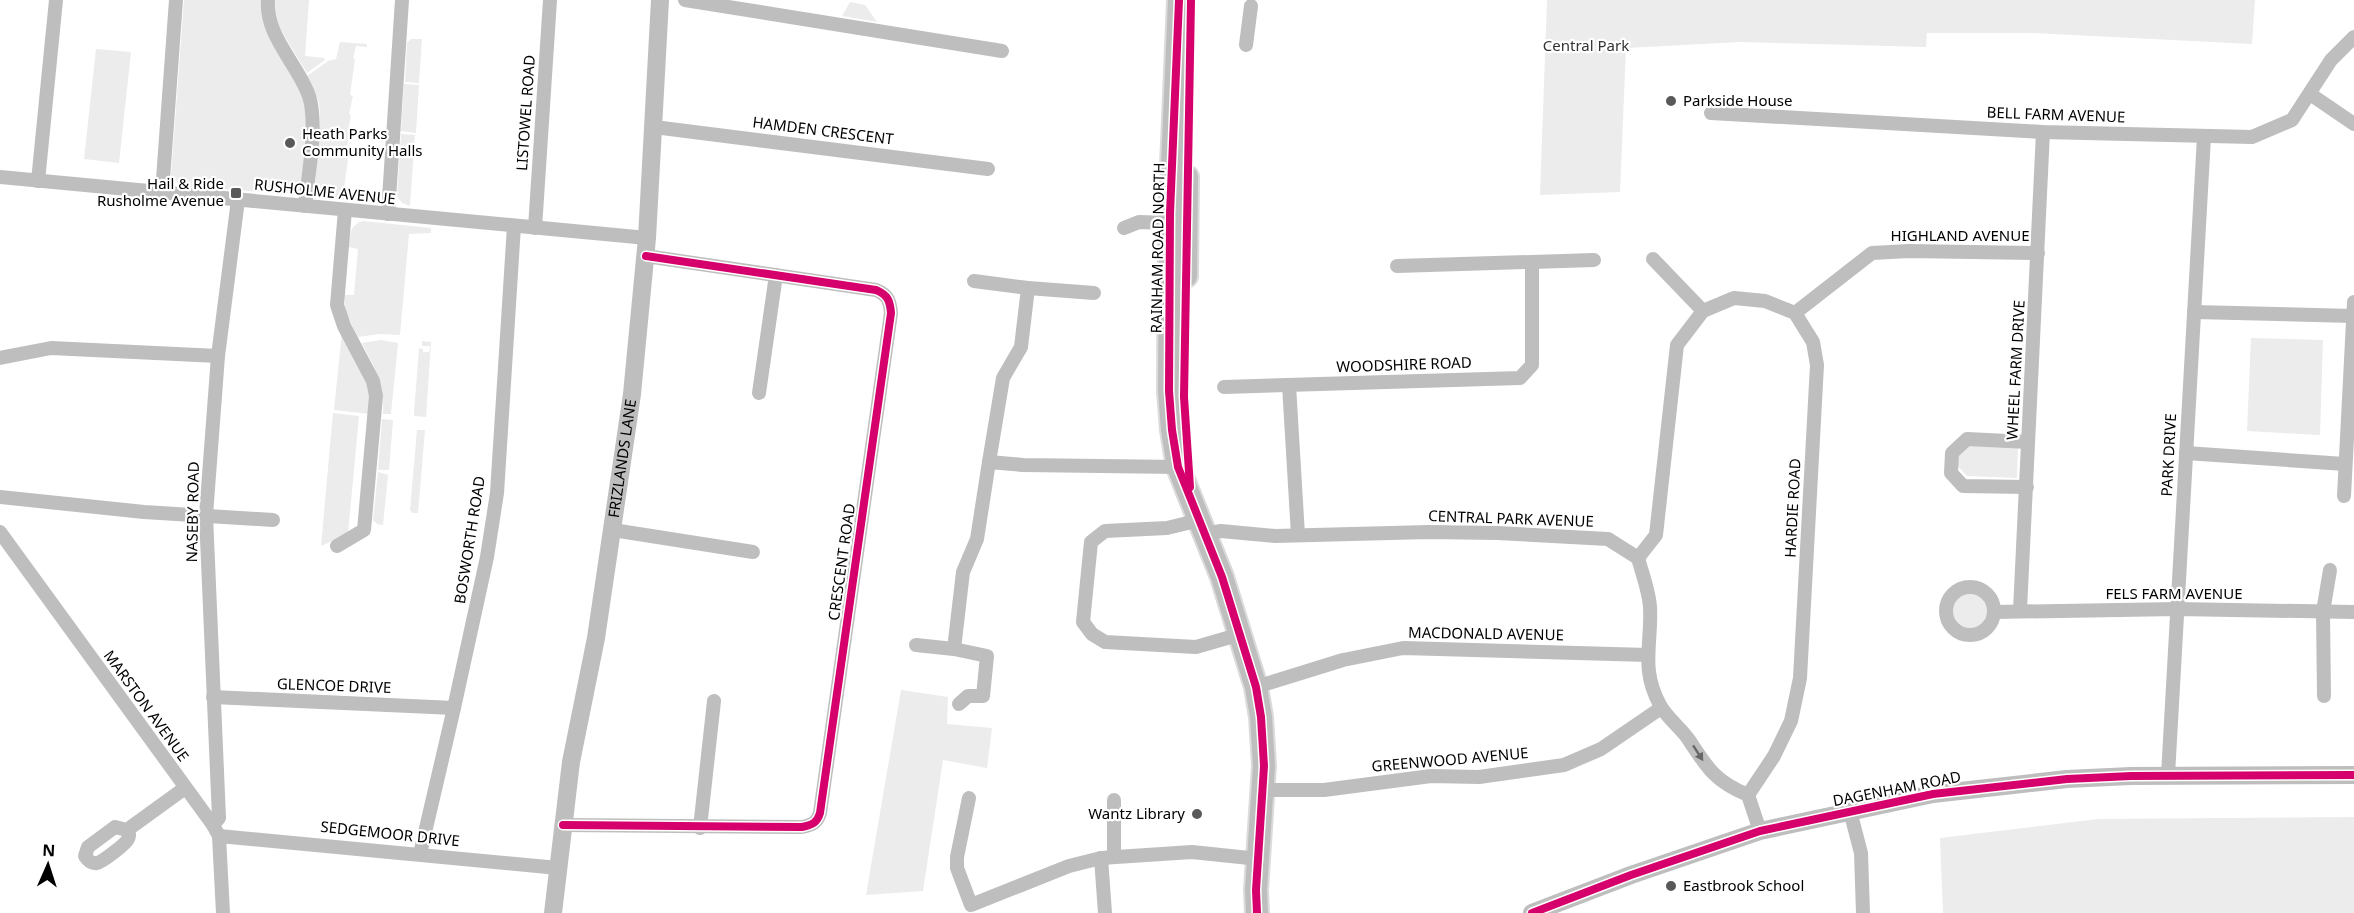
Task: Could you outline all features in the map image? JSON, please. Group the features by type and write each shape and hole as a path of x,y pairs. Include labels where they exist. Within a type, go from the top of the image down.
{"main road":[{"name":"RAINHAM ROAD NORTH","path":"1179,0 1170,223 1169,391 1172,430 1178,466 1222,577 1256,687 1261,717 1263,790 1256,890 1257,913"},
{"name":"RAINHAM ROAD NORTH","path":"1190,493 1184,397 1191,0"}],"street":[{"path":"38,181 56,0"},
{"path":"162,193 176,0"},
{"path":"268,0 269,19 301,78 312,109 305,206"},
{"path":"388,214 402,0"},
{"name":"LISTOWEL ROAD","path":"535,228 550,0"},
{"name":"FRIZLANDS LANE","path":"553,913 571,762 596,638 632,394 646,247 660,0"},
{"path":"685,0 1002,51"},
{"path":"1246,45 1251,6"},
{"name":"BELL FARM AVENUE","path":"1711,113 2043,132 2252,137 2292,120 2331,60 2354,37"},
{"path":"2310,94 2354,124"},
{"name":"HAMDEN CRESCENT","path":"654,127 988,169"},
{"name":"WHEEL FARM DRIVE","path":"2020,610 2043,132"},
{"name":"PARK DRIVE","path":"2168,775 2204,137"},
{"name":"RUSHOLME AVENUE","path":"0,177 535,228 646,247"},
{"name":"NASEBY ROAD","path":"216,830 219,818 207,515 218,356 238,200"},
{"path":"337,546 364,530 376,405 373,381 344,326 337,305 345,210"},
{"path":"1124,228 1139,222 1170,223"},
{"name":"BOSWORTH ROAD","path":"420,854 487,556 497,493 514,226"},
{"name":"CRESCENT ROAD","path":"563,825 700,828 802,827 811,825 818,820 820,815 891,314 889,299 876,290 776,275 646,247"},
{"name":"HIGHLAND AVENUE","path":"1795,313 1872,254 1909,251 2038,253"},
{"path":"1653,259 1703,311"},
{"path":"1397,266 1594,260"},
{"name":"WOODSHIRE ROAD","path":"1224,387 1520,378 1532,366 1532,263"},
{"path":"759,393 776,275"},
{"path":"974,281 1094,293"},
{"path":"954,650 963,572 977,539 1003,378 1020,347 1028,288"},
{"path":"1760,831 1748,795 1728,787 1710,772 1687,736 1661,708 1647,669 1650,605 1638,558 1656,535 1677,345 1703,311 1734,298 1765,301 1795,313"},
{"path":"2194,312 2353,309 2344,496"},
{"name":"HARDIE ROAD","path":"1748,795 1774,756 1791,722 1800,678 1817,365 1812,342 1795,313"},
{"path":"0,358 51,348 218,356"},
{"path":"1290,386 1298,536"},
{"path":"2027,487 1963,486 1951,473 1952,453 1967,439 2028,442"},
{"path":"2186,453 2345,464"},
{"path":"989,462 1023,465 1178,466"},
{"path":"0,498 144,512 273,520"},
{"name":"CENTRAL PARK AVENUE","path":"1241,634 1196,647 1105,642 1092,634 1083,622 1091,542 1105,531 1202,527 1298,536 1429,532 1497,533 1608,539 1638,558"},
{"path":"613,530 753,552"},
{"name":"MARSTON AVENUE","path":"0,532 216,830"},
{"path":"2324,696 2323,612 2330,570"},
{"name":"FELS FARM AVENUE","path":"1994,612 2177,609 2354,612"},
{"path":"916,645 987,656 983,696 968,696 959,704"},
{"name":"MACDONALD AVENUE","path":"1256,687 1343,660 1403,648 1647,655"},
{"name":"GLENCOE DRIVE","path":"213,697 454,708"},
{"path":"700,828 714,701"},
{"name":"GREENWOOD AVENUE","path":"1263,790 1324,790 1431,776 1479,777 1564,765 1602,749 1661,708"},
{"name":"DAGENHAM ROAD","path":"1532,913 1642,871 1760,831 1933,794 2067,779 2168,775 2354,775"},
{"path":"127,830 185,788"},
{"path":"969,798 957,857 957,868 971,905 1070,867 1107,857 1192,852 1259,859"},
{"path":"1105,913 1107,857 1114,800"},
{"path":"1850,811 1861,853 1863,913"},
{"path":"216,830 223,913"},
{"name":"SEDGEMOOR DRIVE","path":"216,830 420,854 558,867"}],"green space":[{"path":"184,0 263,0 262,13 268,32 302,92 307,118 301,186 298,192 291,194 180,186 171,175"},
{"path":"273,0 309,0 305,56 325,60 307,73 277,24"},
{"name":"Central Park","path":"1547,0 2255,0 2252,44 2033,33 1927,33 1926,47 1741,42 1626,48 1620,192 1540,195"},
{"path":"850,2 865,5 877,22 842,16"},
{"path":"411,39 422,39 419,83 405,82 407,43"},
{"path":"340,42 367,44 367,47 356,46 353,58 355,59 350,95 353,96 349,114 351,115 348,132 350,133 346,151 349,152 344,188 346,192 363,193 373,201 369,202 326,198 315,189 320,115 319,102 307,76 328,61 336,59"},
{"path":"96,49 131,52 119,163 84,159"},
{"path":"404,84 419,85 416,133 401,131"},
{"path":"401,134 415,135 410,206 402,203 397,196"},
{"path":"363,221 431,228 431,233 409,234 400,335 380,334 358,337 346,313 344,295 354,295 358,249 349,247 350,235 355,225"},
{"path":"342,332 369,386 370,414 334,410"},
{"path":"2251,338 2323,340 2320,435 2247,431"},
{"path":"381,340 398,343 391,414 383,414 381,385 362,343"},
{"path":"422,341 431,342 426,417 414,416 419,348 423,349 423,352 429,352 430,346 422,346"},
{"path":"333,413 359,416 348,534 321,546"},
{"path":"382,419 393,420 389,470 378,470"},
{"path":"417,430 425,430 418,513 413,513 410,510"},
{"path":"1969,443 2018,446 2017,478 1967,476 1957,465 1957,452"},
{"path":"378,472 388,475 383,525 373,520"},
{"path":"1970,591 1978,592 1985,597 1990,604 1990,620 1985,627 1978,632 1970,633 1962,632 1955,627 1950,620 1949,612 1950,604 1955,597 1962,592"},
{"path":"901,690 948,697 947,724 992,728 987,768 943,760 923,891 866,895"},
{"path":"2354,817 2354,913 1943,913 1940,838 2098,819"}],"cycle path":[{"path":"1179,0 1170,213 1169,391 1172,430 1178,467 1222,577 1256,687 1261,717 1264,766 1256,890 1257,913"},
{"path":"1190,487 1184,397 1191,0"},
{"path":"563,825 802,827 814,823 820,813 891,313 889,302 886,296 876,290 646,256"},
{"path":"1532,913 1631,875 1760,831 1933,794 2067,779 2131,776 2354,775"}],"place":[{"name":"Parkside House","path":"1671,101"},
{"name":"Heath Parks Community Halls","path":"290,143"},
{"name":"Hail & Ride Rusholme Avenue","path":"236,193"},
{"name":"Wantz Library","path":"1197,814"},
{"name":"Eastbrook School","path":"1671,886"}]}
